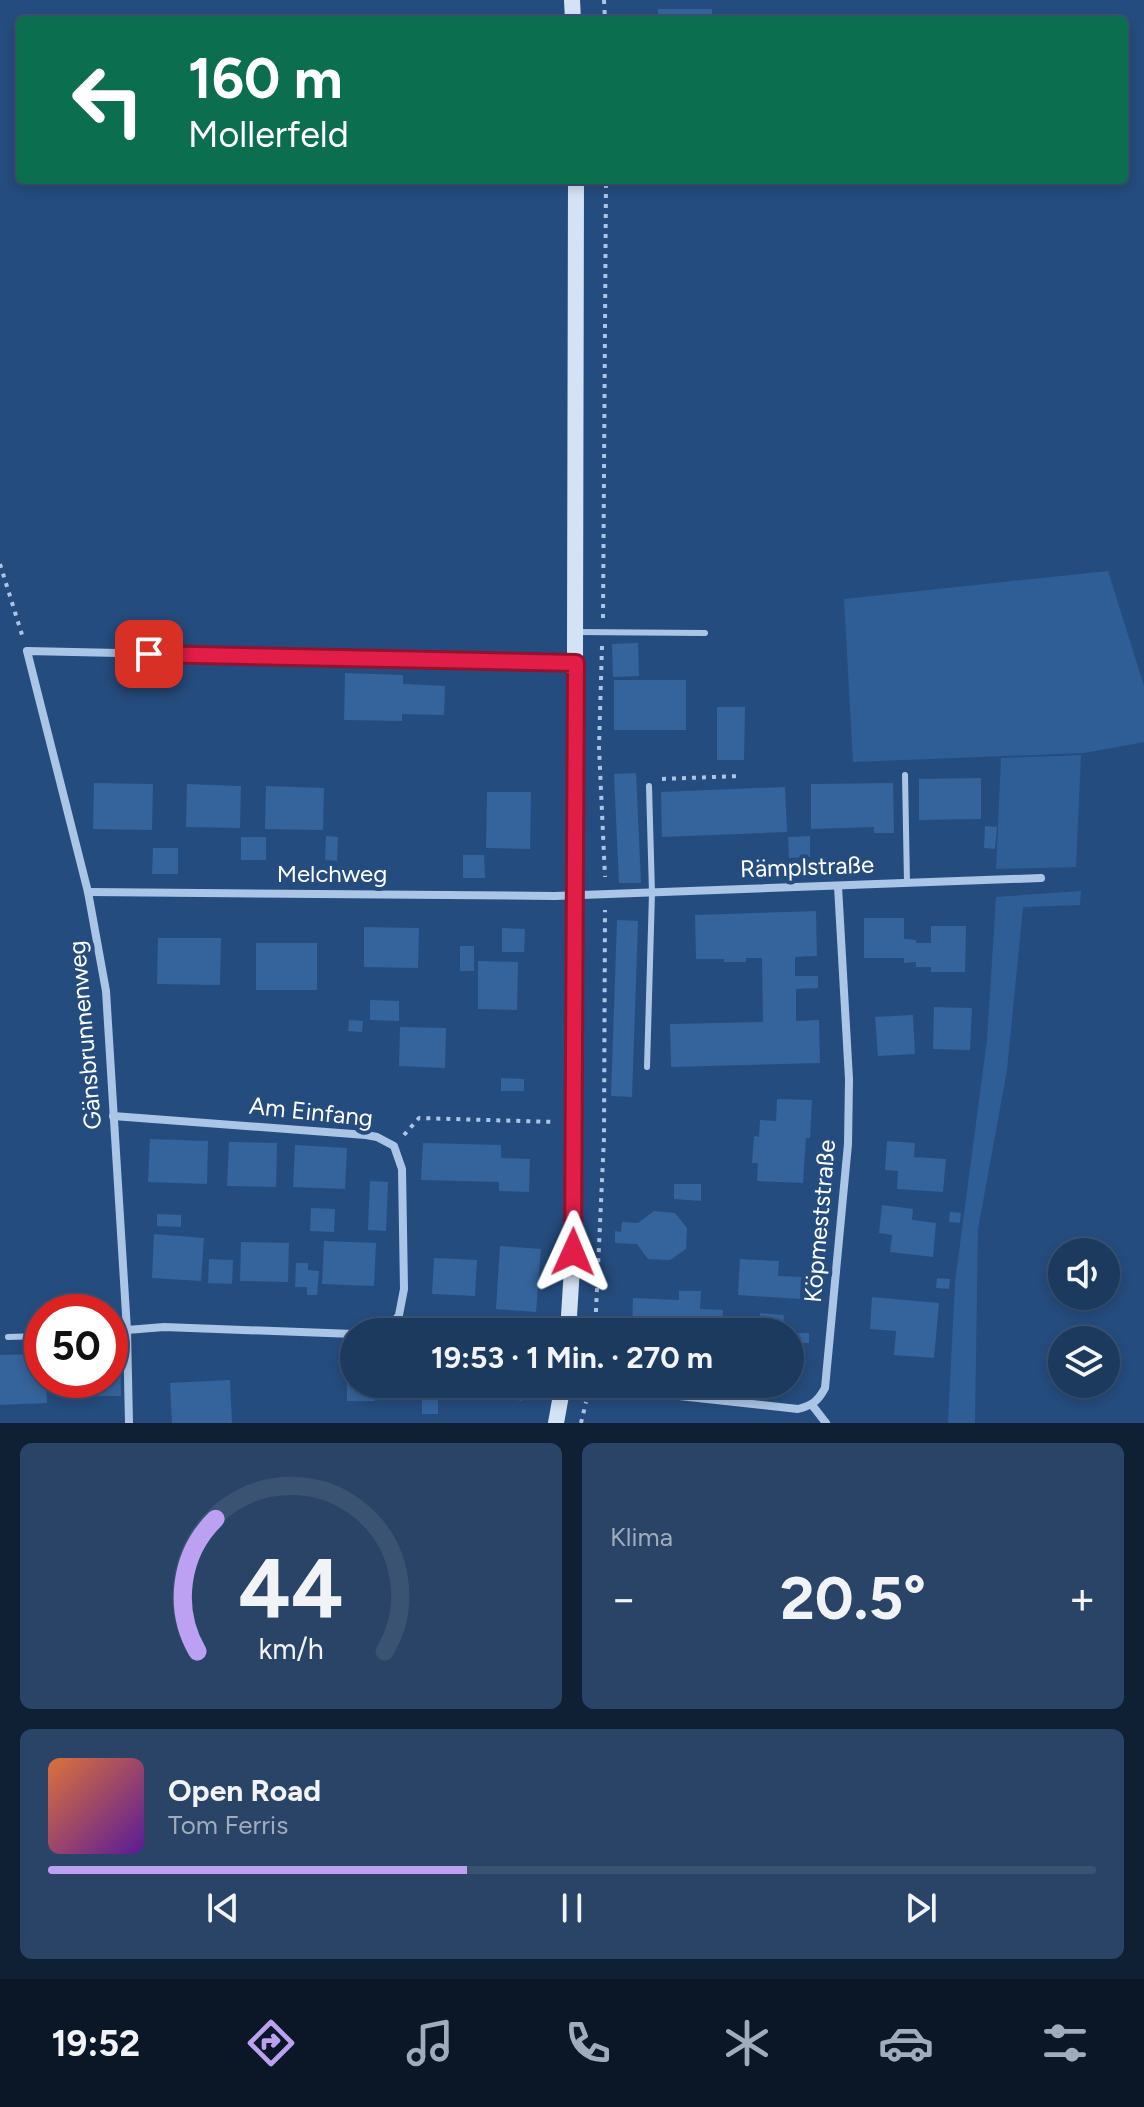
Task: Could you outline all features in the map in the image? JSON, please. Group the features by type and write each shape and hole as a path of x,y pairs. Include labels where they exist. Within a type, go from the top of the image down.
{"main road":[{"path":"569,1318 574,1122 576,184"},
{"path":"556,1423 562,1398"}],"street":[{"path":"27,651 576,663"},
{"name":"Gänsbrunnenweg","path":"27,651 88,892 106,991 125,1294"},
{"name":"Rämplstraße","path":"575,895 1041,878"},
{"name":"Köpmeststraße","path":"812,1405 825,1388 848,1144 849,1079 838,886"},
{"name":"Melchweg","path":"88,892 575,895"},
{"name":"Am Einfang","path":"113,1116 366,1135 394,1146 402,1169 404,1289 397,1318"},
{"path":"128,1330 164,1327 340,1333"},
{"name":"Gänsbrunnenweg","path":"128,1376 129,1423"},
{"path":"696,1398 798,1409 812,1405 826,1423"}],"lane":[{"path":"576,629 705,633"},
{"path":"905,775 907,883"},
{"path":"647,1067 652,893 649,786"},
{"path":"8,1337 24,1337"}],"path":[{"path":"596,1318 604,1138 606,894 599,747 603,632 606,184"},
{"path":"0,564 27,651"},
{"path":"649,786 654,779 740,776"},
{"path":"394,1146 419,1118 574,1122"}],"shaded area":[{"path":"1108,571 1144,686 1144,742 1084,753 853,762 844,599"},
{"path":"1081,755 1076,867 996,869 1001,758"},
{"path":"1081,891 1080,905 1023,907 1007,1070 978,1229 975,1423 948,1423 955,1282 987,1040 996,897"}],"building":[{"path":"658,9 712,9 712,16 658,16"},
{"path":"638,643 639,676 613,677 612,644"},
{"path":"345,673 403,675 403,684 445,686 444,715 402,714 402,721 344,720"},
{"path":"614,680 686,680 686,730 614,730"},
{"path":"717,707 745,707 744,760 717,760"},
{"path":"636,773 641,883 619,883 614,774"},
{"path":"981,778 981,819 919,820 919,779"},
{"path":"94,783 153,784 152,830 93,829"},
{"path":"893,783 894,833 874,833 874,827 811,829 811,784"},
{"path":"187,784 241,786 240,828 186,827"},
{"path":"266,786 324,788 323,830 265,829"},
{"path":"785,787 787,832 662,837 661,792"},
{"path":"487,792 531,792 530,849 486,848"},
{"path":"985,826 997,827 995,849 984,848"},
{"path":"326,836 338,837 337,861 325,860"},
{"path":"810,836 810,857 789,858 788,837"},
{"path":"241,837 266,837 266,860 241,860"},
{"path":"153,848 178,848 178,874 152,874"},
{"path":"463,855 484,855 485,878 463,878"},
{"path":"873,862 874,872 856,873 855,863"},
{"path":"816,911 817,956 795,957 795,976 818,976 818,988 796,989 796,1021 819,1020 820,1063 671,1067 670,1024 763,1022 762,958 746,958 746,962 696,959 695,915"},
{"path":"864,918 904,918 904,939 916,940 916,943 931,943 931,926 966,926 965,972 931,972 931,967 916,967 916,962 904,963 904,958 864,958"},
{"path":"617,920 638,921 632,1097 611,1096"},
{"path":"364,927 419,928 418,968 364,967"},
{"path":"502,928 525,929 524,952 502,952"},
{"path":"158,938 221,938 220,985 157,984"},
{"path":"256,943 317,943 317,990 256,990"},
{"path":"460,946 474,946 474,971 460,971"},
{"path":"478,961 518,962 517,1010 478,1009"},
{"path":"370,1000 399,1001 399,1021 370,1020"},
{"path":"934,1007 972,1008 970,1050 933,1049"},
{"path":"913,1015 915,1054 878,1056 875,1017"},
{"path":"349,1020 363,1021 362,1032 348,1031"},
{"path":"400,1027 446,1028 445,1068 399,1066"},
{"path":"501,1078 524,1079 524,1091 501,1091"},
{"path":"777,1099 812,1100 803,1183 757,1181 758,1163 752,1163 754,1136 759,1137 760,1120 776,1121"},
{"path":"150,1139 208,1141 207,1184 148,1182"},
{"path":"887,1141 915,1143 914,1157 946,1159 943,1192 897,1189 898,1171 885,1170"},
{"path":"229,1142 277,1143 276,1187 227,1186"},
{"path":"423,1143 501,1145 501,1158 530,1159 529,1192 499,1191 499,1182 421,1180"},
{"path":"295,1145 347,1148 345,1189 293,1187"},
{"path":"370,1181 388,1182 386,1231 368,1230"},
{"path":"674,1184 701,1184 701,1201 674,1199"},
{"path":"882,1205 913,1209 912,1220 936,1223 933,1257 890,1252 892,1235 879,1233"},
{"path":"311,1208 335,1209 334,1232 310,1231"},
{"path":"654,1211 675,1213 687,1228 686,1249 670,1260 648,1259 637,1244 615,1243 615,1231 621,1232 622,1222 638,1223"},
{"path":"950,1212 961,1213 960,1223 949,1222"},
{"path":"157,1214 181,1215 181,1227 157,1226"},
{"path":"154,1234 204,1238 201,1281 152,1278"},
{"path":"324,1241 376,1243 374,1286 322,1284"},
{"path":"241,1242 289,1243 288,1282 240,1281"},
{"path":"500,1246 541,1249 536,1312 496,1309"},
{"path":"434,1258 477,1260 475,1296 432,1294"},
{"path":"209,1259 233,1260 232,1284 208,1283"},
{"path":"740,1259 779,1261 778,1276 801,1277 800,1299 738,1295"},
{"path":"296,1263 308,1263 308,1270 319,1271 317,1295 307,1295 307,1287 295,1287"},
{"path":"937,1278 950,1279 949,1289 936,1288"},
{"path":"679,1291 701,1291 700,1309 723,1310 723,1318 632,1318 633,1298 679,1300"},
{"path":"872,1297 939,1303 934,1358 894,1355 896,1331 870,1329"},
{"path":"760,1313 784,1315 784,1318 760,1318"},
{"path":"804,1333 809,1333 809,1343 804,1343"},
{"path":"24,1354 24,1398 47,1398 47,1403 0,1405 0,1355"},
{"path":"230,1380 232,1423 172,1423 170,1383"},
{"path":"347,1398 375,1398 375,1401 347,1401"},
{"path":"422,1398 438,1398 438,1414 422,1414"}],"route":[{"path":"149,654 576,663 573,1252"}]}
